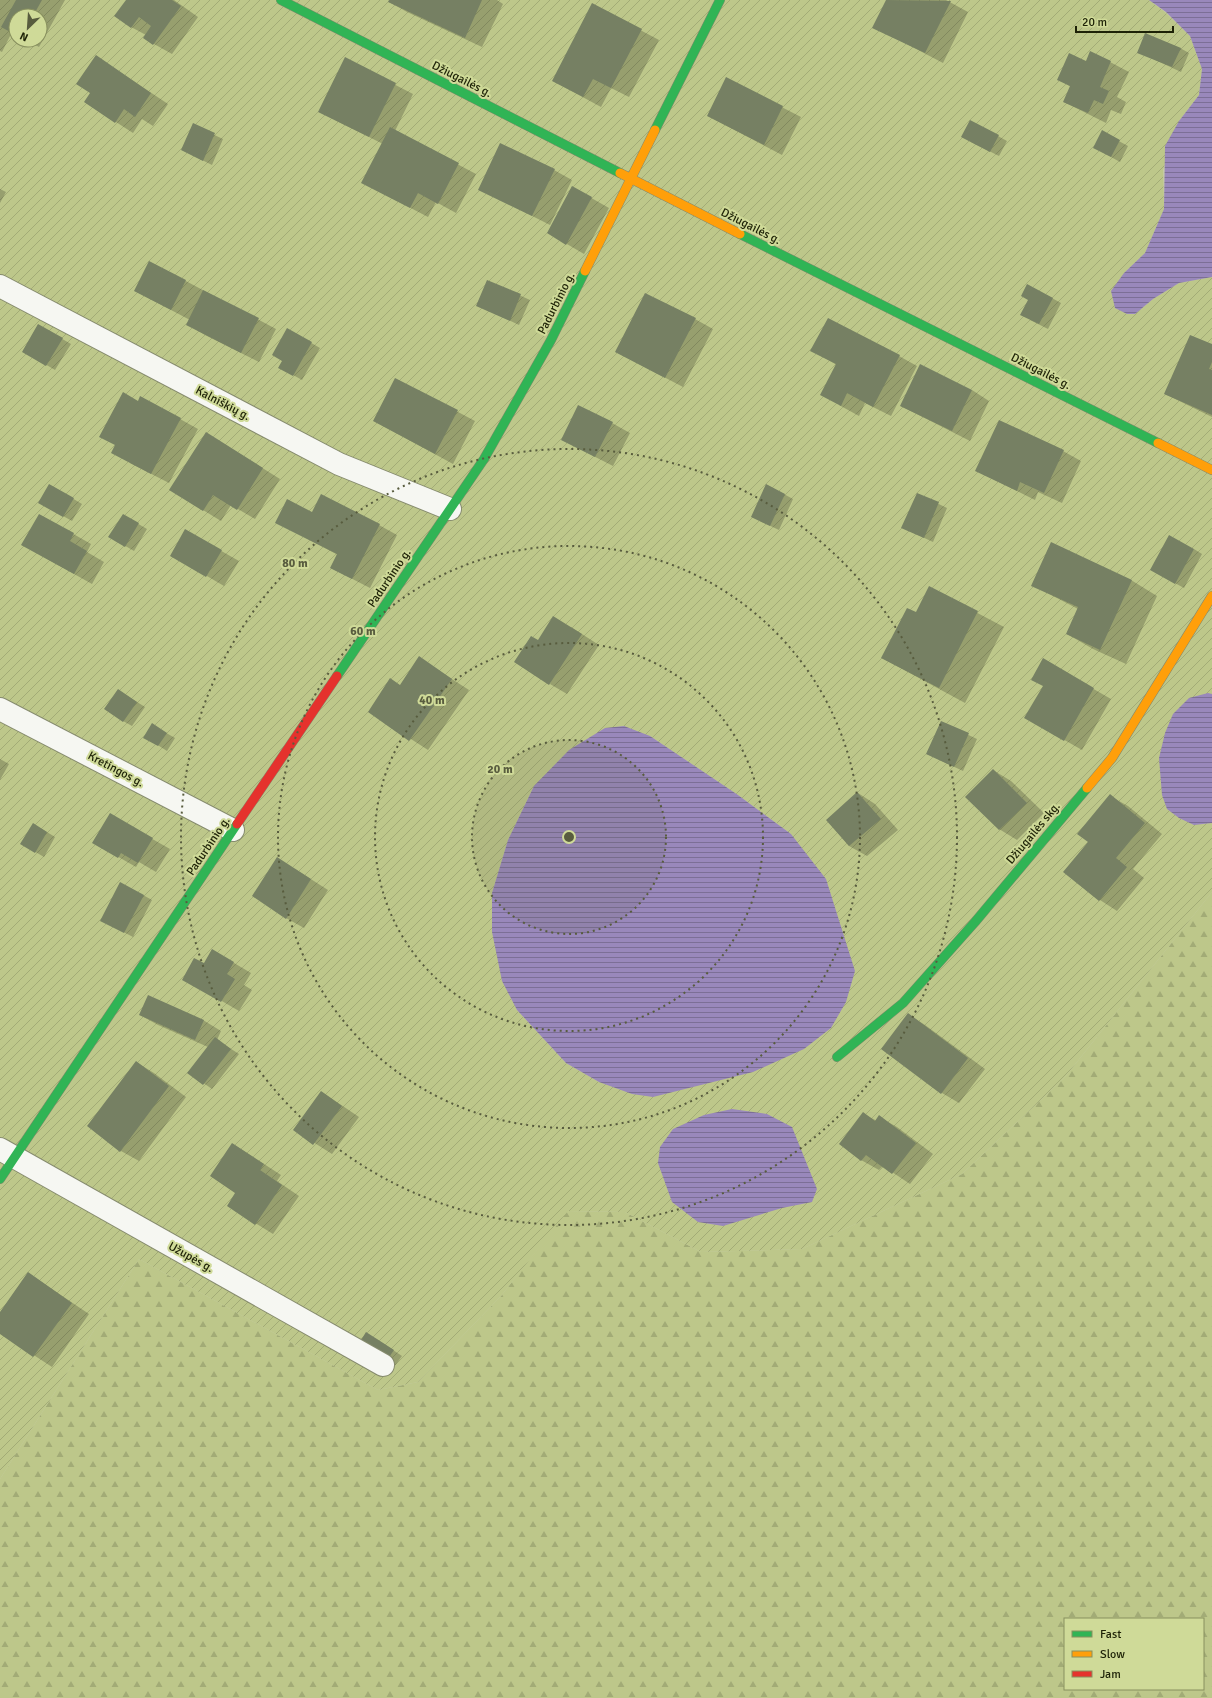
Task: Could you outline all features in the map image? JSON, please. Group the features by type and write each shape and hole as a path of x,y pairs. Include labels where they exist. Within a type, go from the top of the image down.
{"street":[{"name":"Džiugailės g.","path":"281,0 631,179 1212,470"},
{"name":"Padurbinio g.","path":"0,1179 8,1153 233,830 484,459 551,340 720,0"},
{"name":"Kalniškių g.","path":"0,286 339,464 450,509"},
{"name":"Džiugailės skg.","path":"837,1057 903,1003 974,922 1112,758 1212,596"},
{"name":"Kretingos g.","path":"0,709 233,830"},
{"name":"Užupės g.","path":"8,1153 383,1365"}],"green space":[{"path":"0,0 1149,0 1165,12 1190,36 1202,69 1199,95 1179,121 1163,170 1164,209 1145,253 1124,273 1135,314 1153,299 1179,283 1212,277 1212,892 1065,1077 962,1174 802,1249 701,1252 625,1212 568,1211 501,1296 418,1382 378,1390 139,1259 0,1479","holes":["650,736 738,795 791,834 599,1082 566,1063 517,1010 492,893 508,840 534,786"]},
{"path":"1212,892 1212,1698 0,1698 0,1479 139,1259 378,1390 418,1382 501,1296 567,1211 625,1212 701,1252 802,1249 962,1174 1065,1077"}],"shaded area":[{"path":"1149,0 1212,0 1212,277 1179,283 1153,299 1135,314 1127,314 1115,308 1111,291 1124,273 1145,253 1164,209 1165,146 1179,121 1199,95 1202,69 1190,36 1166,12"},
{"path":"1208,693 1212,694 1212,823 1194,825 1179,818 1167,809 1162,795 1159,758 1165,733 1173,714 1189,698"},
{"path":"624,726 650,736 738,795 791,834 826,879 855,971 846,1002 831,1028 804,1049 753,1072 653,1097 632,1094 599,1082 566,1063 517,1010 502,981 492,932 492,893 508,840 534,786 569,750 605,728"},
{"path":"732,1109 767,1114 792,1127 817,1189 812,1202 782,1208 723,1226 698,1222 672,1202 658,1163 660,1147 673,1129 704,1115"}],"building":[{"path":"16,0 42,0 38,8 12,8"},
{"path":"126,0 172,0 181,6 153,45 143,38 151,26 139,17 131,28 114,16"},
{"path":"389,0 482,0 465,38 388,2"},
{"path":"886,0 951,1 925,53 872,28"},
{"path":"592,3 642,29 611,88 593,79 583,97 552,81"},
{"path":"8,14 8,31 1,27"},
{"path":"1145,33 1181,48 1172,67 1137,53"},
{"path":"1090,51 1111,61 1100,87 1109,91 1103,104 1094,100 1088,113 1063,102 1070,86 1057,80 1069,53 1086,61"},
{"path":"96,55 151,93 135,117 124,109 115,123 84,102 90,93 76,84"},
{"path":"345,57 396,83 369,137 318,112"},
{"path":"726,77 783,106 764,145 707,116"},
{"path":"970,120 999,135 990,152 961,137"},
{"path":"193,123 215,133 203,161 181,150"},
{"path":"390,127 459,163 438,204 418,193 410,208 361,183"},
{"path":"1102,130 1120,140 1111,157 1093,148"},
{"path":"500,143 555,169 532,216 478,190"},
{"path":"572,186 592,197 566,245 547,233"},
{"path":"149,261 186,280 171,310 134,291"},
{"path":"487,280 521,294 510,321 476,306"},
{"path":"1027,284 1053,298 1039,324 1020,315 1028,300 1021,296"},
{"path":"203,290 259,318 241,353 186,325"},
{"path":"645,293 696,318 665,378 615,352"},
{"path":"828,318 900,355 873,407 847,393 841,406 820,395 836,364 810,351"},
{"path":"38,324 63,338 46,366 22,352"},
{"path":"287,328 312,342 293,376 278,368 282,361 272,355"},
{"path":"1190,335 1212,344 1212,362 1209,369 1212,370 1212,415 1164,394"},
{"path":"920,364 972,390 952,431 900,406"},
{"path":"395,378 458,410 435,454 373,421"},
{"path":"123,392 138,401 140,396 181,418 151,474 111,453 115,445 99,437"},
{"path":"578,405 613,422 595,457 561,440"},
{"path":"999,420 1064,450 1044,493 1020,482 1017,491 975,471"},
{"path":"206,432 263,468 237,510 213,495 203,511 169,490"},
{"path":"49,484 74,498 63,517 38,503"},
{"path":"766,484 785,494 770,526 751,517"},
{"path":"917,493 939,502 924,538 901,528"},
{"path":"321,494 380,524 352,579 330,568 337,554 275,523 287,499 312,512"},
{"path":"39,514 74,533 70,541 87,551 74,574 21,545"},
{"path":"123,514 139,523 125,547 108,537"},
{"path":"185,529 222,550 206,577 170,556"},
{"path":"1169,535 1194,549 1175,584 1150,570"},
{"path":"1051,542 1132,580 1100,650 1066,634 1078,607 1031,586"},
{"path":"929,586 978,611 939,688 881,658 907,608 916,612"},
{"path":"553,616 582,634 549,685 514,662 531,636 538,640"},
{"path":"419,656 452,679 409,741 368,712 390,678 400,685"},
{"path":"1043,658 1094,688 1064,741 1024,718 1043,686 1031,680"},
{"path":"118,689 137,702 123,722 104,709"},
{"path":"941,721 969,733 954,767 926,754"},
{"path":"152,723 167,733 158,746 143,738"},
{"path":"993,769 1027,803 999,830 965,797"},
{"path":"857,792 881,819 849,846 826,820"},
{"path":"1110,794 1145,823 1116,858 1127,867 1099,901 1063,872 1088,842 1077,834"},
{"path":"110,813 153,838 138,863 121,853 118,858 92,843"},
{"path":"33,823 47,832 35,853 20,844"},
{"path":"277,857 311,879 286,919 252,896"},
{"path":"120,882 144,895 124,933 100,921"},
{"path":"212,949 234,962 227,974 235,979 221,1002 182,980 194,958 204,963"},
{"path":"148,995 204,1020 195,1040 139,1015"},
{"path":"908,1013 968,1058 941,1094 881,1049"},
{"path":"215,1037 231,1049 203,1085 187,1073"},
{"path":"136,1061 169,1086 120,1152 87,1126"},
{"path":"321,1091 342,1106 313,1145 293,1130"},
{"path":"863,1112 875,1121 879,1115 916,1143 892,1174 866,1155 861,1161 839,1144"},
{"path":"232,1143 264,1164 260,1170 282,1185 255,1225 227,1206 235,1193 210,1176"},
{"path":"28,1272 72,1303 33,1357 0,1334 0,1312"},
{"path":"366,1332 394,1350 385,1363 358,1345"}],"traffic: fast":[{"path":"281,0 620,173"},
{"path":"655,130 720,0"},
{"path":"740,234 1158,443"},
{"path":"337,676 484,459 551,340 585,271"},
{"path":"837,1057 903,1003 975,922 1087,788"},
{"path":"0,1179 237,824"}],"traffic: slow":[{"path":"585,271 655,130"},
{"path":"620,173 740,234"},
{"path":"1158,443 1212,470"},
{"path":"1087,788 1112,758 1212,596"}],"traffic: jam":[{"path":"237,824 337,676"}]}
